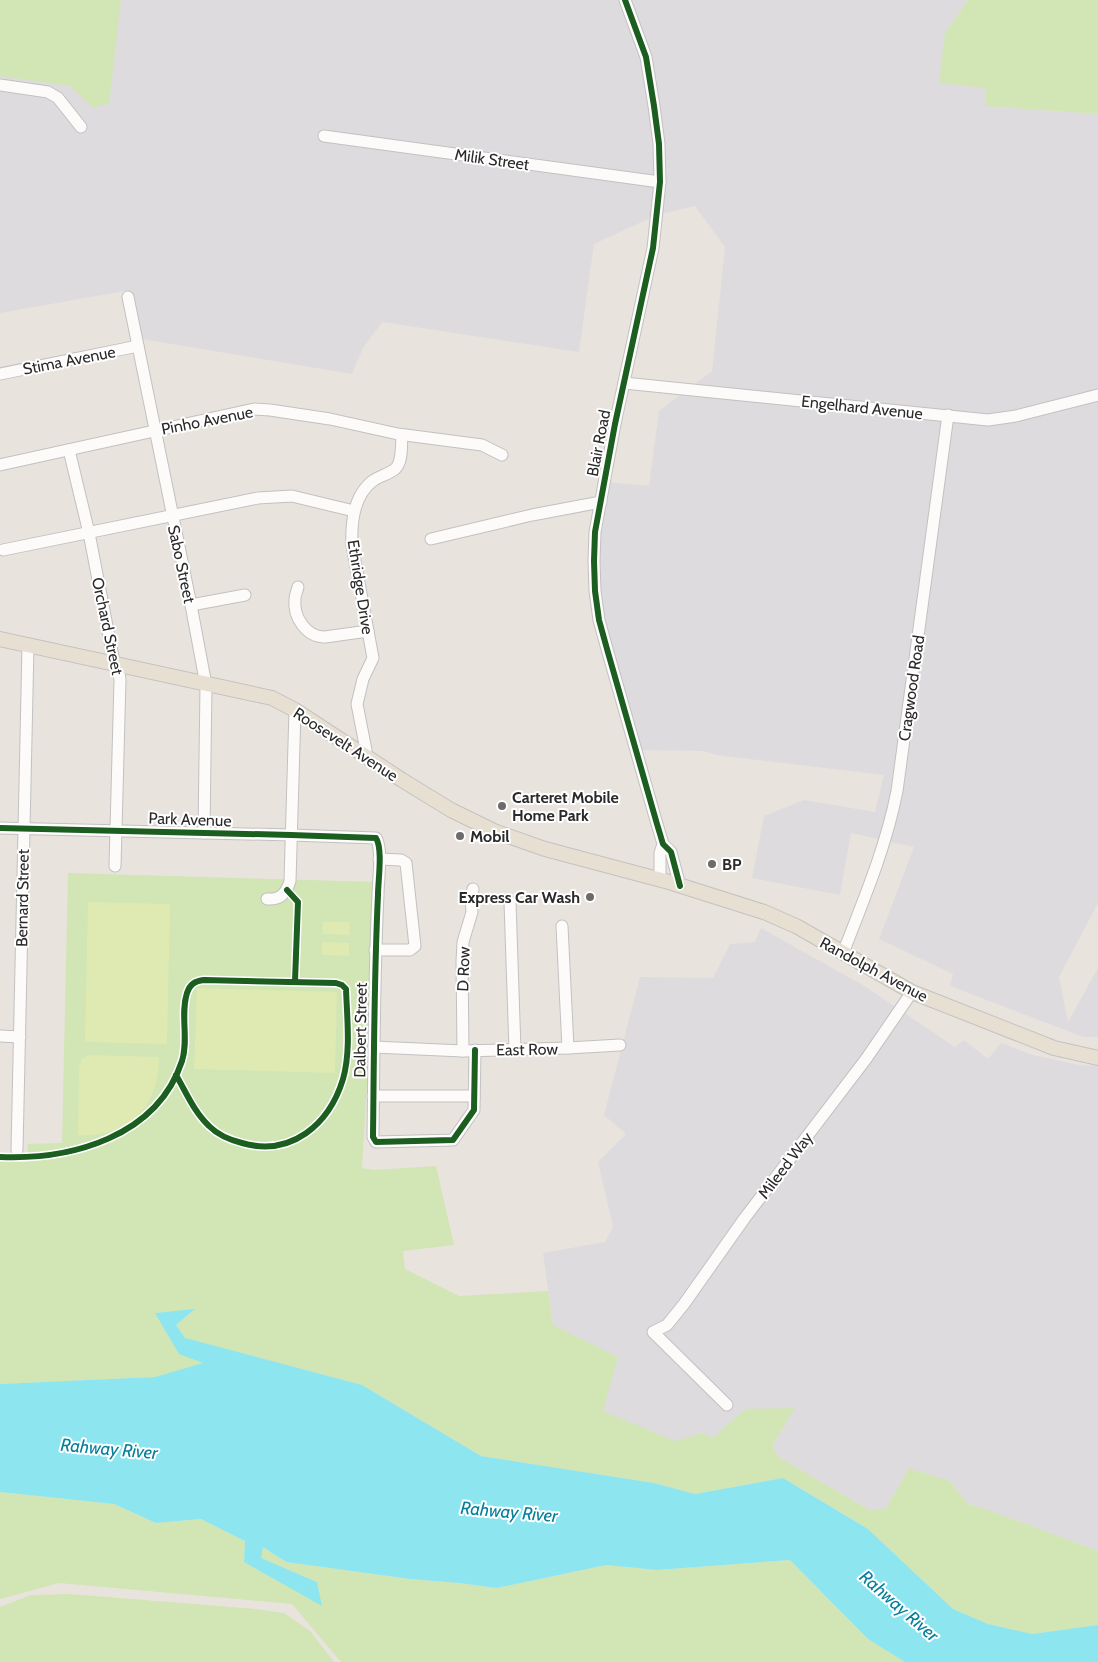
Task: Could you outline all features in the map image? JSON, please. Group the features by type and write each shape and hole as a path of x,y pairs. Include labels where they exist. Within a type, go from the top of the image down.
{"main road":[{"name":"Roosevelt Avenue","path":"0,639 272,698 295,710 451,810 494,831 545,848 680,886"},
{"name":"Randolph Avenue","path":"680,886 764,912 787,922 912,992 1054,1048 1098,1058"}],"street":[{"name":"Blair Road","path":"625,0 646,57 654,106 660,182 653,248 595,532 595,591 599,620 663,844 671,852 680,886"},
{"path":"0,85 48,92 58,98 81,127"},
{"name":"Milik Street","path":"324,136 660,182"},
{"name":"Sabo Street","path":"128,297 192,605 206,685 204,833"},
{"name":"Stima Avenue","path":"0,374 138,346"},
{"name":"Engelhard Avenue","path":"624,383 988,420 1016,416 1098,395"},
{"name":"Pinho Avenue","path":"0,465 254,410 270,410 330,419 402,435 482,445 502,455"},
{"name":"Cragwood Road","path":"843,953 880,855 893,812 948,416"},
{"name":"Ethridge Drive","path":"363,755 366,750 357,704 363,678 373,658 352,545 354,511 358,500 367,486 373,480 395,469 399,462 402,435"},
{"name":"Orchard Street","path":"69,450 89,533 113,657 120,680 115,866"},
{"path":"2,550 258,498 292,496 354,511"},
{"path":"430,539 532,514 601,502"},
{"path":"298,587 294,600 297,615 302,626 309,633 318,637 325,637 368,631"},
{"path":"192,605 245,595"},
{"name":"Bernard Street","path":"17,1150 28,646"},
{"path":"267,899 276,900 287,890 290,881 295,710"},
{"name":"Park Avenue","path":"0,828 291,834 371,837 378,840"},
{"name":"Dalbert Street","path":"378,840 373,1137 376,1142 453,1140 474,1110 474,1096"},
{"path":"660,880 660,853 663,844"},
{"path":"375,950 410,950 415,946 406,863 402,860 379,859"},
{"name":"D Row","path":"469,1051 462,961 463,942 472,912 471,899 473,889"},
{"path":"510,902 515,1050"},
{"path":"562,926 568,1048"},
{"name":"Mileed Way","path":"727,1405 654,1332 666,1325 684,1304 744,1219 866,1059 912,992"},
{"path":"0,1036 20,1036"},
{"name":"East Row","path":"374,1047 469,1051 620,1045"},
{"path":"374,1096 474,1096 469,1051"}],"shaded area":[{"path":"0,0 968,0 945,33 986,88 985,106 1098,114 1098,903 1059,977 1068,1022 1098,968 1098,1037 1083,1037 950,986 953,974 879,939 914,847 851,833 840,895 752,878 764,816 804,800 875,812 884,775 716,755 703,751 634,750 593,576 605,482 649,486 659,411 712,371 725,247 695,206 657,215 594,244 579,352 382,322 363,348 352,374 135,338 125,291 0,313"},
{"path":"761,928 866,987 955,1047 964,1040 988,1059 1001,1043 1033,1055 1079,1065 1098,1066 1098,1551 968,1504 950,1481 909,1468 886,1508 871,1511 780,1458 772,1446 794,1409 745,1409 713,1439 702,1433 675,1441 602,1411 618,1357 553,1325 543,1253 605,1242 613,1227 598,1162 626,1134 604,1115 640,977 713,978 730,944 755,942"}],"green space":[{"path":"0,0 121,0 109,103 93,108 70,86 0,76"},
{"path":"968,0 1098,0 1098,114 985,106 986,88 939,83 945,33"},
{"path":"68,873 376,882 375,950 362,1168 374,1170 436,1166 454,1245 403,1251 405,1269 459,1296 548,1291 553,1325 618,1357 603,1411 675,1441 702,1433 713,1438 745,1409 795,1408 772,1446 780,1458 871,1511 886,1508 909,1468 950,1481 968,1504 1098,1551 1098,1625 1032,1634 988,1624 953,1609 868,1529 783,1478 695,1494 654,1483 481,1456 362,1385 184,1338 176,1325 194,1310 156,1313 204,1363 155,1377 0,1384 0,1154 27,1155 28,1144 62,1143"},
{"path":"88,902 170,904 167,1044 85,1042"},
{"path":"323,922 350,922 349,935 322,934"},
{"path":"322,942 349,943 349,956 322,955"},
{"path":"197,988 337,992 335,1073 194,1069"},
{"path":"88,1055 159,1057 158,1075 154,1091 147,1104 138,1116 126,1125 96,1135 78,1135 79,1067 82,1059"},
{"path":"0,1492 114,1504 156,1523 201,1519 245,1541 244,1562 321,1605 317,1582 260,1558 263,1547 286,1562 410,1579 497,1588 606,1565 657,1570 790,1560 868,1639 905,1662 341,1662 292,1604 59,1583 0,1599"},
{"path":"70,1594 256,1609 284,1613 310,1631 334,1662 0,1662 0,1607 31,1595"}],"water":[{"name":"Rahway River","path":"195,1309 176,1325 185,1338 362,1385 481,1456 654,1483 695,1494 783,1478 868,1529 953,1609 988,1624 1032,1634 1098,1625 1098,1662 905,1662 868,1639 790,1560 657,1570 606,1565 497,1588 410,1579 286,1562 263,1547 261,1558 317,1582 322,1606 244,1562 245,1541 201,1519 156,1523 114,1504 0,1492 0,1384 155,1377 203,1363 179,1354 155,1313"}],"cycle path":[{"path":"625,0 646,57 659,144 660,182 653,248 615,424 595,532 595,591 599,620 657,824 663,844 671,852 680,886"},
{"path":"0,828 376,838 380,857 374,1046 373,1137 376,1142 453,1140 474,1110 475,1050"},
{"path":"287,890 298,902 295,981"},
{"path":"0,1157 55,1154 82,1148 108,1139 132,1126 153,1108 170,1087 182,1061 185,1044 185,1001 188,990 195,982 204,980 336,983 346,989 348,1046 343,1079 337,1096 328,1110 306,1134 292,1141 260,1146 238,1142 220,1135 199,1115 176,1075"}],"place":[{"name":"Carteret Mobile Home Park","path":"502,806"},
{"name":"Mobil","path":"460,836"},
{"name":"BP","path":"712,864"},
{"name":"Express Car Wash","path":"590,897"}]}
